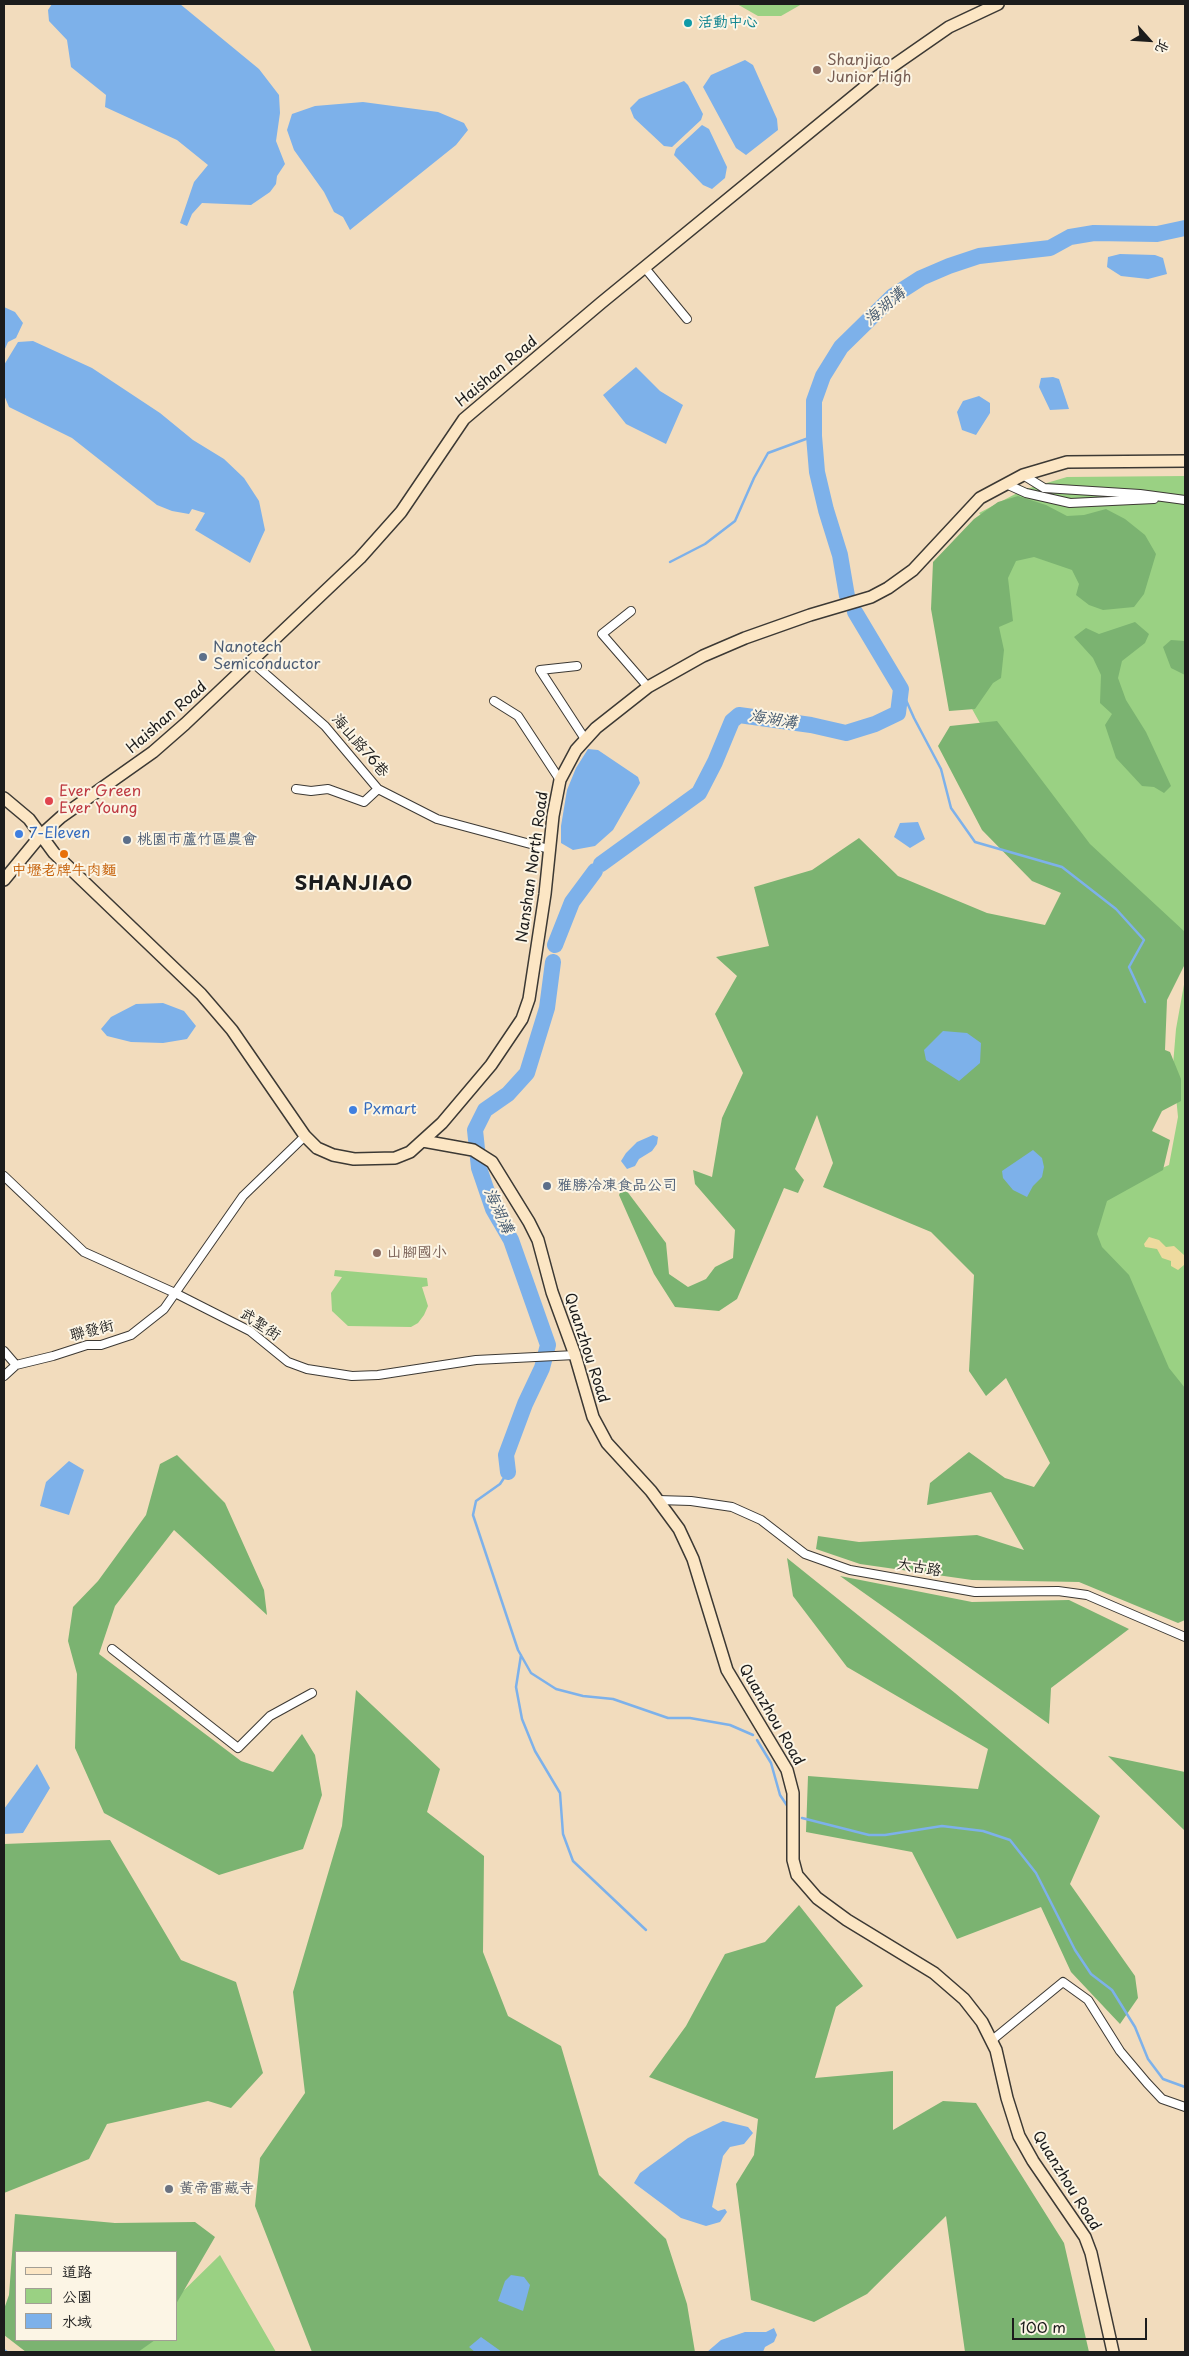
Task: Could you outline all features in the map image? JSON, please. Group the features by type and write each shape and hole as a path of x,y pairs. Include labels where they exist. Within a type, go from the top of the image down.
{"street":[{"name":"Haishan Road","path":"4,880 41,835 61,817 153,752 252,662 366,551 401,512 464,419 877,77 949,28 998,4"},
{"path":"644,268 687,319"},
{"name":"Nanshan North Road","path":"4,798 29,819 54,853 201,994 232,1030 305,1136 317,1148 333,1155 354,1159 395,1158 410,1152 442,1123 491,1064 522,1019 529,1000 560,780 570,760 585,739 648,687 676,670 745,638 871,597 888,588 913,570 980,498 1023,475 1067,462 1185,461"},
{"path":"1023,475 1044,488 1140,494 1185,500"},
{"path":"1006,484 1026,493 1070,503 1140,501 1161,498"},
{"path":"631,611 602,634 648,687"},
{"name":"海山路76巷","path":"252,662 325,726 378,789 437,819 549,849"},
{"path":"577,666 540,670 585,739"},
{"path":"494,700 518,716 560,780"},
{"path":"296,789 311,791 328,789 364,802 378,789"},
{"name":"聯發街","path":"4,1376 16,1365 87,1345 101,1345 131,1335 164,1309 243,1196 305,1136"},
{"name":"Quanzhou Road","path":"423,1141 477,1152 492,1162 538,1240 552,1292 575,1355 593,1417 602,1434 658,1500 679,1529 693,1559 727,1670 787,1770 793,1793 793,1860 797,1875 806,1887 825,1904 869,1934 915,1959 954,1989 974,2011 992,2041 1006,2098 1019,2136 1033,2161 1084,2237 1091,2253 1113,2352"},
{"name":"武聖街","path":"4,1176 84,1252 175,1293 250,1331 288,1362 307,1369 352,1376 378,1375 476,1360 575,1355"},
{"path":"4,1351 16,1365"},
{"name":"大古路","path":"658,1500 691,1501 732,1507 761,1520 805,1554 850,1570 974,1592 1058,1591 1087,1595 1185,1638"},
{"path":"112,1649 238,1748 247,1742 270,1716 312,1693"},
{"path":"992,2041 1063,1982 1088,2000 1120,2051 1147,2084 1162,2099 1185,2107"}],"green space":[{"path":"737,4 802,4 781,16 758,16"},
{"path":"1185,476 1185,957 1007,772 971,707 1008,543 979,513 1023,490 1067,477"},
{"path":"1018,496 1046,505 1067,516 1084,515 1106,509 1125,519 1145,535 1156,554 1144,594 1134,607 1103,610 1089,605 1076,595 1079,584 1072,570 1034,557 1016,561 1008,578 1013,621 999,627 1004,650 1001,678 993,683 975,709 949,711 931,609 933,562 974,519 998,502"},
{"path":"1135,622 1149,634 1145,643 1122,661 1118,678 1126,700 1146,732 1171,786 1164,793 1154,787 1142,786 1116,758 1105,725 1112,714 1100,703 1101,675 1093,658 1074,637 1086,628 1099,634"},
{"path":"1171,640 1185,641 1185,675 1171,668 1163,647"},
{"path":"997,721 1090,844 1185,932 1185,964 1167,1000 1165,1050 1170,1052 1181,1079 1181,1101 1162,1111 1152,1131 1170,1140 1163,1170 1107,1201 1097,1234 1102,1247 1129,1275 1169,1368 1185,1388 1185,1620 1178,1623 1079,1582 972,1580 860,1564 816,1549 818,1536 859,1542 977,1535 1024,1550 991,1492 927,1505 930,1483 969,1452 1005,1478 1034,1487 1050,1463 1006,1378 986,1396 969,1371 974,1275 931,1232 823,1187 833,1163 817,1115 795,1169 804,1180 798,1193 784,1188 737,1299 719,1311 675,1307 654,1274 619,1195 623,1186 666,1243 669,1274 688,1287 706,1279 715,1267 733,1258 735,1230 695,1184 693,1170 712,1177 722,1118 743,1073 715,1014 737,976 716,957 769,946 754,887 812,870 859,838 898,876 987,913 1045,925 1061,893 1032,881 982,830 938,746 950,726"},
{"path":"1185,979 1185,1421 1088,1244 1104,1193 1169,1165 1178,1117 1173,1065 1176,1029"},
{"path":"335,1270 427,1278 428,1286 422,1287 428,1306 424,1315 418,1323 411,1327 348,1326 332,1311 331,1293 342,1277 334,1276"},
{"path":"177,1455 225,1503 264,1590 267,1615 174,1530 115,1606 99,1654 241,1761 273,1772 302,1734 315,1755 322,1795 303,1849 219,1875 104,1813 75,1748 77,1674 68,1641 73,1607 98,1581 146,1515 160,1464"},
{"path":"787,1558 955,1693 1100,1816 1070,1884 1135,1976 1138,1998 1120,2024 1071,1972 1041,1907 957,1939 912,1852 806,1832 808,1776 978,1789 988,1749 847,1667 793,1596"},
{"path":"840,1576 972,1602 1069,1600 1129,1629 1051,1688 1049,1724"},
{"path":"356,1690 440,1769 427,1812 484,1856 483,1952 508,2016 561,2046 599,2175 666,2239 687,2304 695,2352 312,2352 255,2206 260,2158 305,2093 293,1992 342,1826"},
{"path":"1108,1756 1185,1772 1185,1831"},
{"path":"110,1840 181,1960 236,1982 263,2073 231,2108 208,2101 107,2124 89,2159 4,2193 4,1844"},
{"path":"799,1905 863,1986 836,2007 815,2078 893,2071 893,2130 943,2101 976,2103 1064,2243 1089,2352 965,2352 946,2216 867,2294 814,2322 751,2300 736,2184 754,2155 758,2119 649,2077 686,2026 725,1954 765,1942"},
{"path":"15,2214 115,2223 195,2222 215,2237 178,2301 178,2251 15,2251 15,2341 154,2341 138,2352 26,2352 4,2335 4,2309 9,2295"},
{"path":"220,2255 276,2352 106,2352 132,2341 178,2341 178,2296"}],"sand":[{"path":"1149,1237 1159,1240 1166,1247 1174,1246 1184,1255 1184,1265 1178,1270 1171,1266 1171,1261 1162,1258 1157,1249 1145,1247 1144,1244"}],"water":[{"path":"52,4 180,4 259,69 279,95 280,113 276,141 285,164 277,176 276,184 270,192 251,205 202,203 192,214 187,226 180,223 194,182 208,165 177,140 105,107 106,95 71,67 67,40 49,21 48,10"},
{"path":"745,60 753,65 777,119 778,130 746,155 736,148 703,87 711,75"},
{"path":"684,81 703,114 701,120 672,147 664,146 634,118 630,108 639,99"},
{"path":"363,102 438,112 464,123 468,130 456,145 350,230 343,217 334,212 324,192 294,150 287,130 292,114 315,106"},
{"path":"702,125 709,129 727,167 725,178 712,189 703,185 674,155 676,149"},
{"path":"1120,254 1155,255 1163,258 1167,274 1148,279 1121,276 1107,267 1108,257"},
{"path":"4,307 15,312 23,323 16,338 8,342 4,351"},
{"path":"33,341 92,368 160,413 193,440 224,459 244,478 259,501 265,530 250,563 195,530 205,513 192,509 189,514 172,511 157,505 72,438 9,407 4,395 4,365 18,342"},
{"path":"636,367 660,391 683,405 666,444 626,424 603,395"},
{"path":"1053,377 1059,379 1069,409 1050,410 1039,387 1041,378"},
{"path":"979,396 990,403 990,413 976,435 962,430 957,412 963,401"},
{"path":"588,749 598,750 638,777 640,783 613,830 595,846 573,850 561,843 561,826 567,790 576,768"},
{"path":"918,822 925,839 910,848 894,837 900,823"},
{"path":"163,1003 184,1011 196,1026 187,1039 163,1043 131,1042 107,1036 101,1029 111,1017 136,1004"},
{"path":"943,1031 967,1033 981,1043 980,1063 959,1081 926,1060 924,1050"},
{"path":"653,1135 658,1137 657,1144 652,1151 639,1159 635,1166 627,1169 621,1161 626,1153 637,1142"},
{"path":"1033,1150 1042,1158 1044,1167 1042,1177 1033,1186 1027,1197 1013,1190 1003,1178 1002,1171"},
{"path":"69,1461 84,1470 69,1515 40,1506 46,1482"},
{"path":"37,1764 50,1788 23,1833 4,1834 4,1809"},
{"path":"723,2121 748,2127 753,2133 744,2144 730,2147 723,2156 712,2207 718,2211 725,2209 727,2212 720,2222 706,2226 681,2218 634,2183 640,2173 688,2138"},
{"path":"511,2275 524,2277 530,2285 523,2311 498,2301 505,2281"},
{"path":"774,2328 777,2335 774,2342 765,2347 763,2352 707,2352 721,2340 745,2332 766,2332"},
{"path":"481,2337 502,2352 475,2352 469,2347"}],"waterway":[{"name":"海湖溝","path":"847,596 840,555 817,472 814,436 814,401 823,376 841,347 893,296 921,278 949,266 979,256 1050,248 1070,237 1094,233 1157,234 1185,228"},
{"path":"670,562 705,544 735,521 754,478 768,453 814,436"},
{"name":"海湖溝","path":"601,864 699,793 715,762 732,721 739,715 811,725 846,733 875,724 898,713 901,689 855,612"},
{"path":"901,689 941,769 951,808 975,842 1062,867 1116,909 1144,940 1129,967 1145,1002"},
{"name":"海湖溝","path":"555,945 572,902 595,871"},
{"name":"海湖溝","path":"508,1472 506,1455 525,1404 542,1368 548,1345 511,1240 493,1209 479,1168 475,1130 485,1110 508,1094 527,1073 547,1008 553,962"},
{"path":"508,1472 500,1484 476,1501 473,1515 518,1650 531,1673 556,1689 583,1696 613,1699 668,1718 690,1718 730,1725 753,1735"},
{"path":"521,1655 516,1687 522,1719 535,1751 560,1793 563,1834 573,1861 646,1930"},
{"path":"757,1740 771,1763 780,1795 788,1807"},
{"path":"802,1818 869,1835 885,1835 942,1826 983,1831 1010,1840 1036,1873 1075,1950 1091,1974 1112,1990 1135,2027 1148,2059 1163,2079 1185,2087"}],"place":[{"name":"活動中心","path":"688,23"},
{"name":"Shanjiao Junior High","path":"817,70"},
{"name":"Nanotech Semiconductor","path":"203,657"},
{"name":"Ever Green Ever Young","path":"49,801"},
{"name":"7-Eleven","path":"19,834"},
{"name":"桃園市蘆竹區農會","path":"127,840"},
{"name":"中壢老牌牛肉麵","path":"64,854"},
{"name":"Pxmart","path":"353,1110"},
{"name":"雅勝冷凍食品公司","path":"547,1186"},
{"name":"山腳國小","path":"377,1253"},
{"name":"黃帝雷藏寺","path":"169,2189"}],"district":[{"name":"SHANJIAO","path":"354,884"}]}
